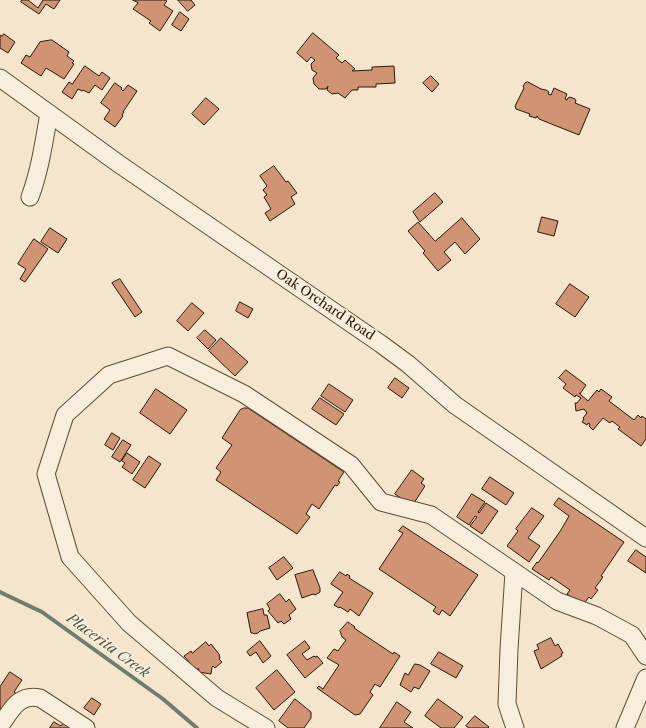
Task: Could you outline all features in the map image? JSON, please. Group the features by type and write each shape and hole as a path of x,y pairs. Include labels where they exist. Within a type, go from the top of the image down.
{"street":[{"name":"Oak Orchard Road","path":"0,78 119,164 381,344 408,364 456,405 646,538"},
{"path":"30,197 42,159 49,113"},
{"path":"266,728 217,698 129,623 70,557 46,474 65,414 109,375 168,356 244,394 351,465 381,502 431,515 557,601 597,616 632,635 646,656"},
{"path":"514,572 507,704 515,728"},
{"path":"625,728 646,678"},
{"path":"0,726 20,700 27,697 34,697 40,698 86,728"}],"building":[{"path":"22,0 28,0 38,8 43,0 60,0 54,9 46,4 39,14 21,2"},
{"path":"133,0 165,0 167,1 164,5 173,11 160,31 149,23 151,21 133,9 138,3"},
{"path":"178,0 191,0 195,5 188,11"},
{"path":"180,12 189,19 181,31 172,25"},
{"path":"313,33 339,55 336,58 342,63 345,60 355,69 352,71 372,70 372,67 394,66 395,83 376,84 376,87 358,87 358,90 352,90 345,98 338,93 332,94 327,90 328,86 326,89 319,89 314,84 313,78 317,73 312,70 311,64 315,60 311,57 307,62 297,53"},
{"path":"4,34 15,42 8,53 0,48 0,35 2,36"},
{"path":"52,40 69,52 67,56 74,61 72,63 74,64 64,79 46,68 41,76 21,63 26,55 30,57 40,42"},
{"path":"85,66 99,76 102,72 110,78 102,90 95,85 89,93 78,89 72,99 62,92 69,82 72,84"},
{"path":"431,76 439,84 432,92 423,83"},
{"path":"528,82 546,90 549,92 548,94 551,95 554,88 567,94 565,99 567,100 570,97 575,99 575,103 590,109 579,135 539,119 537,116 536,118 529,116 530,114 516,109 515,106 524,88 523,86"},
{"path":"115,83 122,88 121,89 123,91 128,85 137,91 115,127 104,119 110,110 101,103"},
{"path":"206,98 219,109 204,125 192,114"},
{"path":"274,166 286,182 288,181 297,193 291,197 295,204 270,221 265,213 271,209 264,197 267,195 263,190 267,186 260,176"},
{"path":"435,193 443,202 420,222 413,212"},
{"path":"542,217 558,221 554,236 538,232"},
{"path":"462,218 480,239 465,254 455,242 444,252 451,260 438,271 423,253 425,251 408,231 418,222 435,241"},
{"path":"50,228 67,239 58,253 41,242"},
{"path":"34,239 48,249 25,282 20,279 26,269 18,264"},
{"path":"120,279 142,312 135,317 112,283"},
{"path":"570,284 589,297 575,317 556,304"},
{"path":"240,302 253,309 248,318 236,311"},
{"path":"192,303 204,313 188,331 177,321"},
{"path":"205,330 216,340 208,349 197,338"},
{"path":"221,338 248,362 235,376 209,351"},
{"path":"566,370 586,385 580,394 588,401 597,390 599,392 601,389 612,397 609,401 634,420 638,415 641,418 642,416 646,419 646,439 641,446 618,429 620,427 612,421 610,423 603,418 593,430 589,426 590,424 588,423 587,425 582,422 587,413 584,409 576,411 575,403 577,403 581,398 576,395 575,397 563,388 566,384 559,378"},
{"path":"395,378 409,388 402,398 388,388"},
{"path":"329,384 353,400 345,412 321,396"},
{"path":"156,389 187,410 170,434 140,413"},
{"path":"320,398 344,414 336,425 312,409"},
{"path":"248,408 344,472 338,481 340,482 337,486 335,485 319,509 312,504 306,514 310,517 297,534 216,480 221,472 216,468 232,445 222,438 240,410"},
{"path":"112,433 120,438 113,450 105,445"},
{"path":"123,440 131,445 120,462 112,457"},
{"path":"127,453 140,462 132,474 122,467 125,463 122,461"},
{"path":"149,456 161,464 145,488 133,480"},
{"path":"412,470 424,479 421,483 425,486 412,506 395,494"},
{"path":"490,477 514,493 506,505 482,489"},
{"path":"472,494 485,502 478,512 479,513 486,503 498,511 482,534 470,526 477,517 475,516 469,525 457,517"},
{"path":"559,498 624,542 601,576 603,577 595,588 598,590 591,599 589,597 583,605 567,594 570,590 551,577 549,580 532,569 537,562 538,563 569,516 554,505"},
{"path":"532,508 544,516 528,538 540,546 529,562 507,546 518,531 516,529"},
{"path":"403,526 478,575 450,616 442,610 439,615 433,611 436,607 379,569 403,533 399,531"},
{"path":"636,550 646,557 646,573 628,561"},
{"path":"284,557 293,568 277,580 269,568"},
{"path":"313,570 320,588 320,592 315,595 313,594 302,598 295,575"},
{"path":"340,572 346,576 347,574 350,576 349,578 373,593 359,616 350,609 348,612 334,605 343,592 331,584"},
{"path":"280,594 286,602 289,599 296,609 289,615 291,619 284,624 281,621 278,623 268,611 270,609 267,604"},
{"path":"263,609 264,615 267,615 270,628 258,633 251,633 247,613"},
{"path":"348,622 355,627 354,628 393,654 394,652 400,656 380,687 375,684 370,692 373,695 360,714 355,715 317,688 319,686 323,689 339,665 327,658 334,649 338,651 346,640 342,637 340,631"},
{"path":"551,638 555,646 558,644 563,653 561,654 562,656 541,669 534,651 539,649 537,645"},
{"path":"260,641 271,656 263,663 256,652 250,656 247,652"},
{"path":"305,641 310,648 302,654 307,660 317,656 323,663 305,678 287,655"},
{"path":"206,642 209,646 211,644 219,654 219,659 222,662 215,668 213,666 212,667 211,674 198,672 199,669 195,669 184,656 191,651 192,653"},
{"path":"439,652 463,666 456,678 431,664"},
{"path":"415,664 420,665 430,671 419,689 414,687 411,692 400,685 405,673 408,675"},
{"path":"277,670 295,692 274,710 256,688"},
{"path":"10,672 22,680 14,692 17,694 2,710 0,708 0,687"},
{"path":"92,698 101,704 94,715 84,708"},
{"path":"295,699 311,712 311,718 304,728 288,728 279,721"},
{"path":"438,699 463,717 454,728 441,728 425,716"},
{"path":"397,702 411,712 404,722 413,728 380,728"},
{"path":"475,716 489,727 469,728 466,726"},
{"path":"54,722 61,726 64,722 74,728 50,728"}],"waterway":[{"name":"Placerita Creek","path":"0,592 42,612 163,699 197,728"}]}
